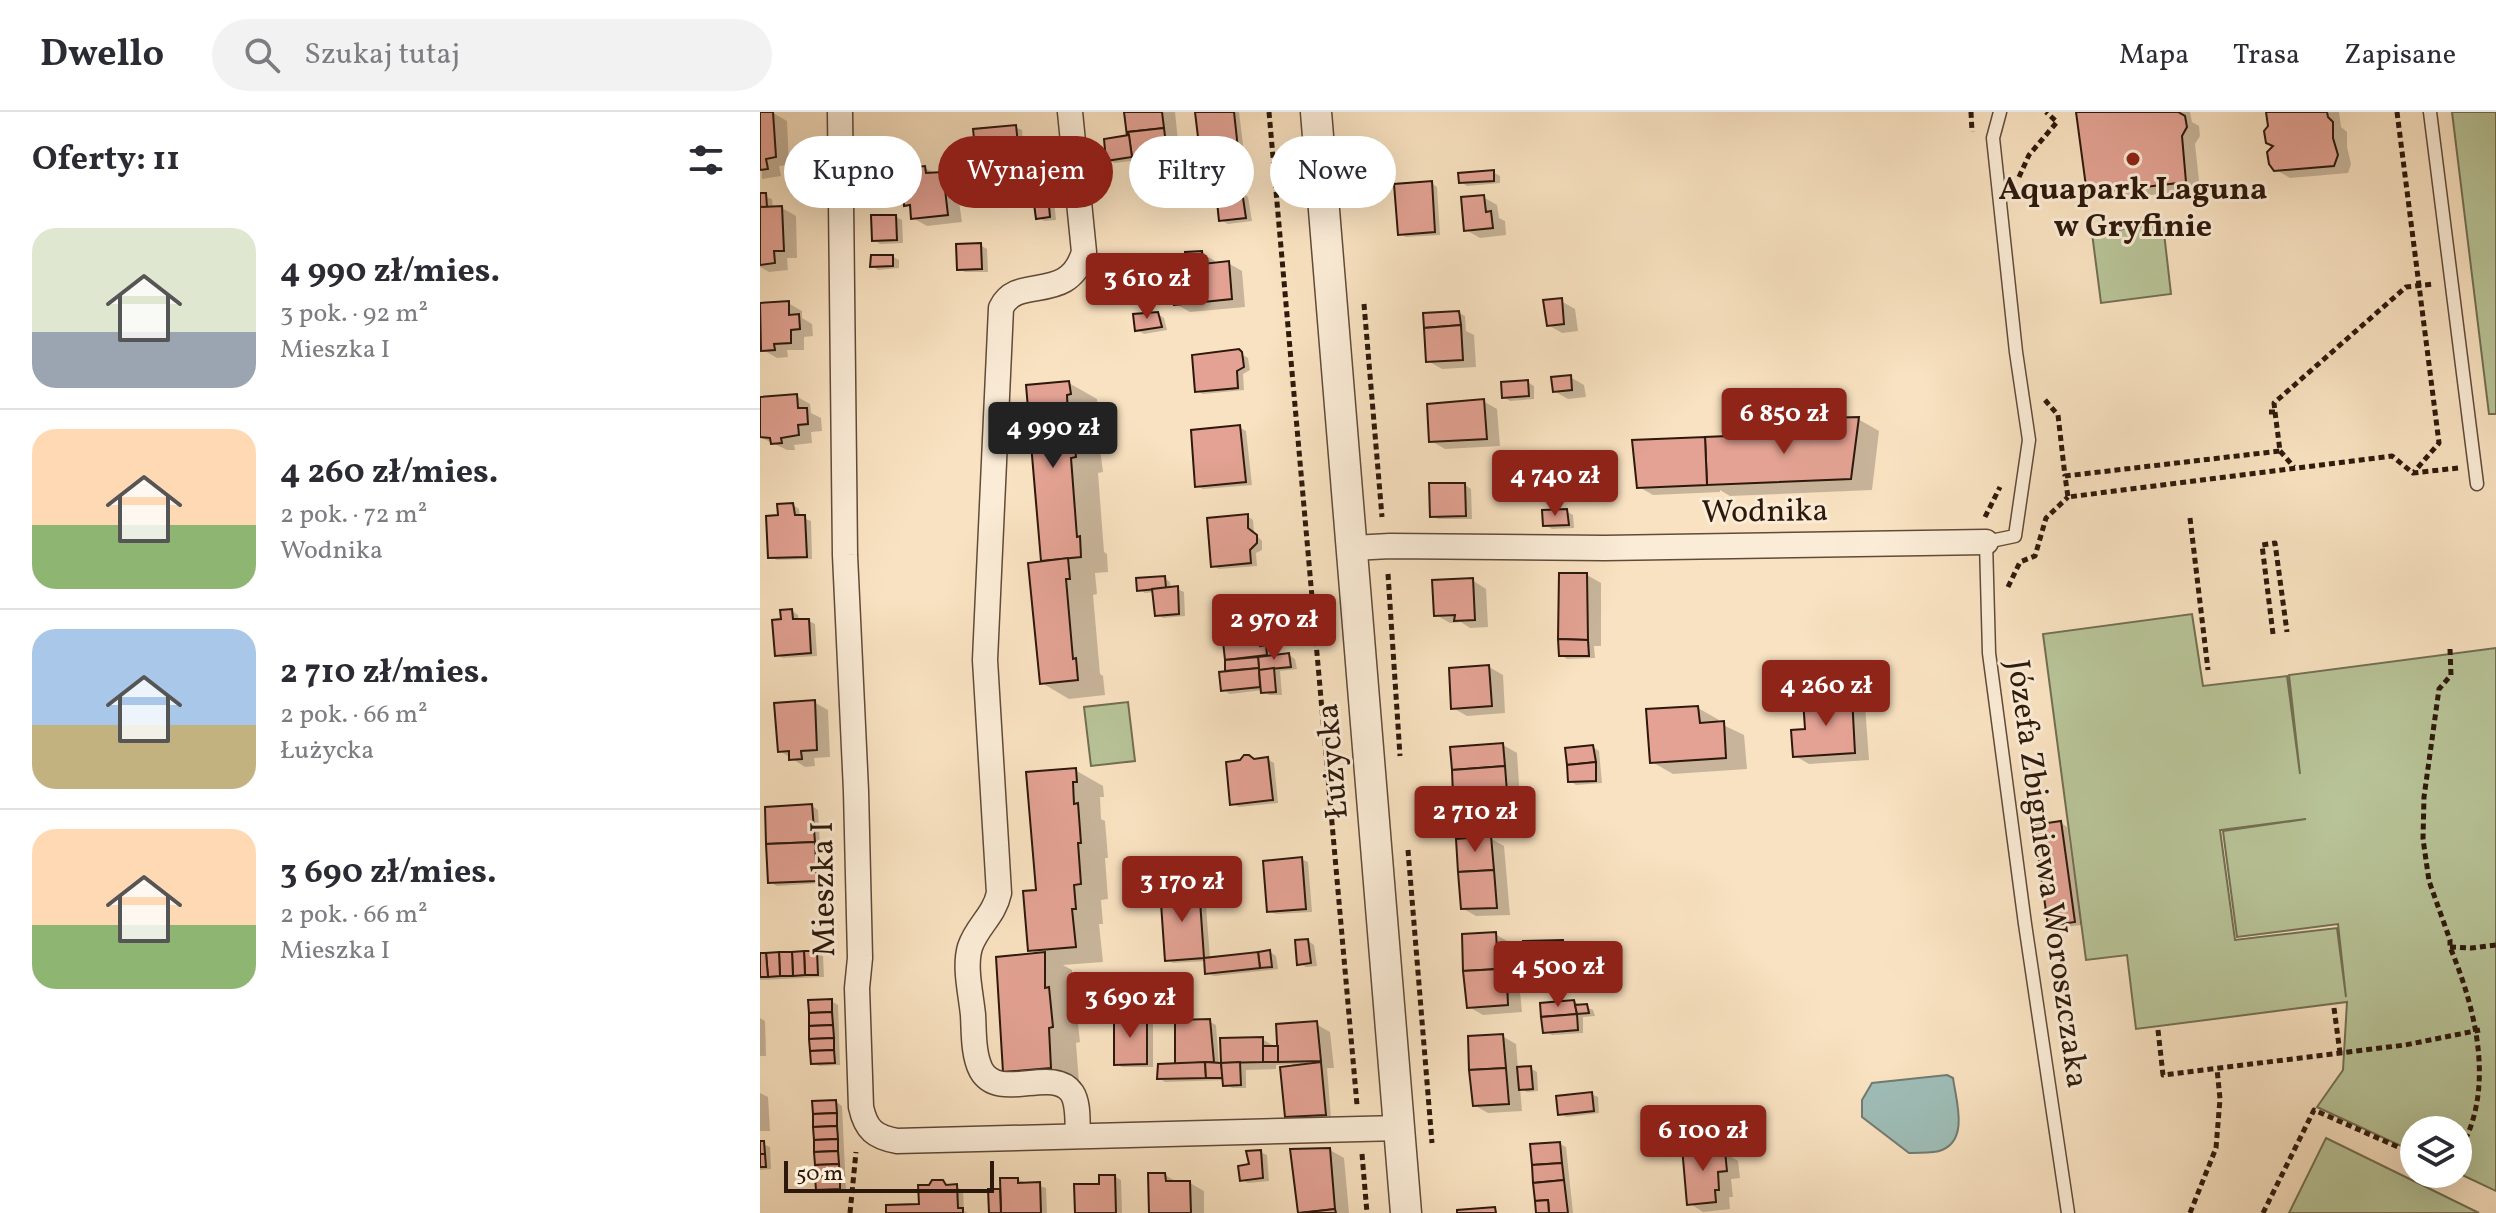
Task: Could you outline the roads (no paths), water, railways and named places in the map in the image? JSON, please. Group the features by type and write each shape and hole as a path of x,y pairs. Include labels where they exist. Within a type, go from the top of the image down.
{"street":[{"name":"Mieszka I","path":"840,112 845,555 860,958 857,988 864,1121 879,1138 897,1141 1400,1128"},
{"path":"1070,112 1084,252 1080,266 1070,278 1051,286 1017,292 1005,299 1001,308 985,660 999,893 996,908 970,946 968,968 977,1057 982,1072 991,1080 1005,1084 1057,1082 1066,1087 1073,1095 1078,1135"},
{"name":"Łużycka","path":"1316,112 1406,1213"},
{"name":"Wodnika","path":"1353,548 1605,548 1984,531"}],"lane":[{"path":"1984,531 2015,536 2029,440 2016,352 1993,138 2000,112"},
{"path":"2430,112 2477,484"},
{"name":"Józefa Zbigniewa Woroszczaka","path":"1984,531 1989,653 2068,1213"}],"water":[{"path":"1947,1075 1953,1078 1959,1118 1956,1137 1942,1150 1909,1153 1862,1117 1862,1100 1872,1083"}],"place":[{"name":"Aquapark Laguna w Gryfinie","path":"2133,159"}]}
